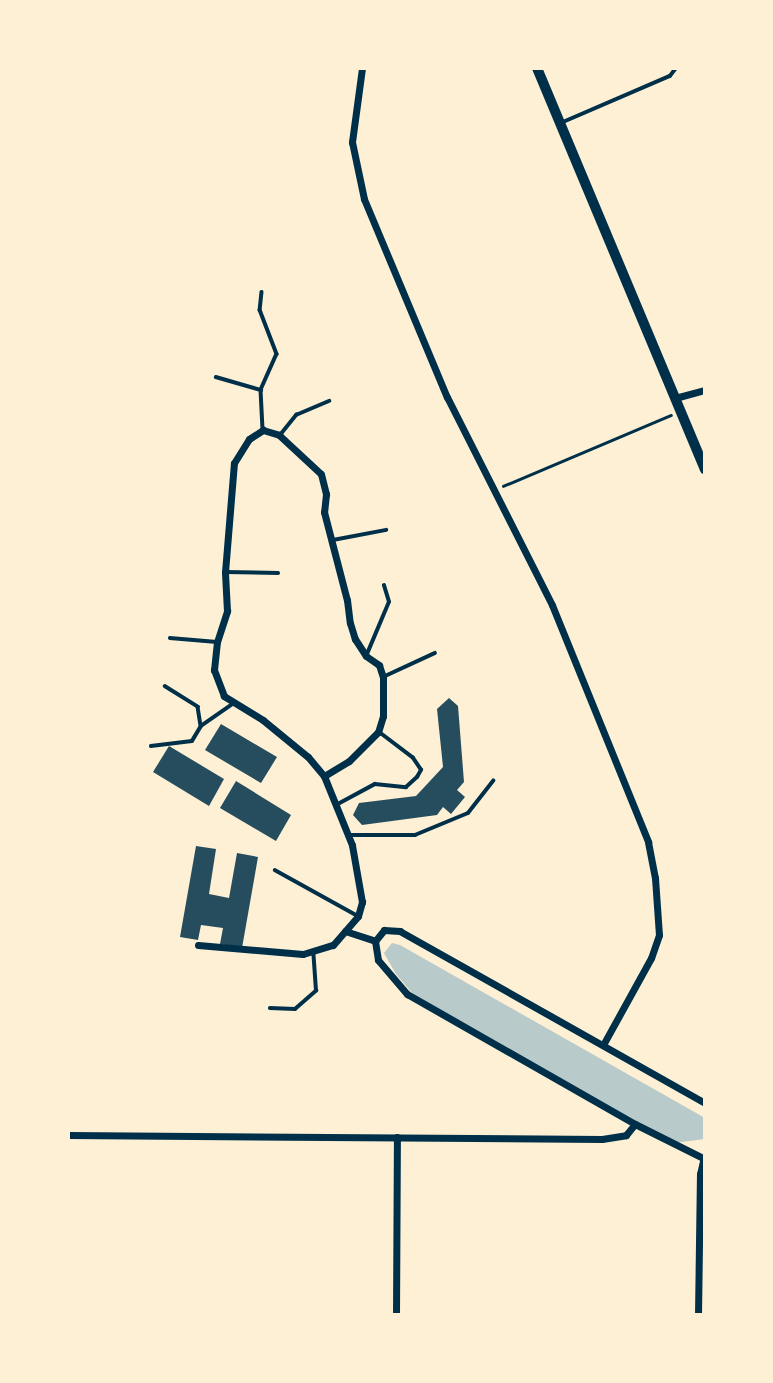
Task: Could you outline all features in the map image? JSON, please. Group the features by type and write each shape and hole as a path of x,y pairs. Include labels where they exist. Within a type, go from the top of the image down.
{"street":[{"path":"362,68 352,122 357,179 447,397 552,605 636,805 650,850 660,923 657,945 603,1045"},
{"path":"537,68 705,469"},
{"path":"675,397 705,390"},
{"path":"198,945 303,954 333,945 358,916 362,902 348,835 324,776 308,757 263,720 224,695 214,670 217,642 227,611 225,572 234,463 249,439 263,430 279,435 321,474 326,494 324,512 350,623 366,656 379,665 383,677 383,716 378,732 349,761 324,776"},
{"path":"698,1315 700,1174 704,1158 635,1124 407,994 378,960 375,941 384,930 400,931 705,1103"},
{"path":"345,932 375,941"},
{"path":"68,1135 612,1138 626,1135 635,1124"},
{"path":"396,1315 397,1137"}],"lane":[{"path":"560,123 670,76 676,68"},
{"path":"262,292 260,310 278,354 261,390 263,430"},
{"path":"216,377 261,390"},
{"path":"279,435 296,415 329,401"},
{"path":"332,541 386,530"},
{"path":"225,572 278,573"},
{"path":"366,656 389,602 384,586"},
{"path":"170,639 217,642"},
{"path":"383,677 435,653"},
{"path":"165,686 198,707 201,726"},
{"path":"151,746 192,741 201,726 235,703"},
{"path":"335,805 375,784 406,787 417,777 421,770 412,758 378,732"},
{"path":"348,835 415,835 468,813 493,781"},
{"path":"275,870 358,916"},
{"path":"270,1008 295,1009 316,991 313,951"}],"path":[{"path":"494,490 681,411"}],"shaded area":[{"path":"392,943 400,945 705,1118 705,1139 674,1143 424,1007 396,974 384,953"}],"building":[{"path":"449,698 458,706 464,782 457,790 465,797 451,814 443,807 437,815 362,825 353,815 359,803 416,796 443,767 437,709"},
{"path":"221,724 277,757 261,783 205,750"},
{"path":"169,746 224,779 209,806 153,772"},
{"path":"236,781 291,815 276,841 220,808"},
{"path":"196,846 216,849 209,894 229,898 237,853 258,857 242,948 220,944 223,928 201,925 198,940 180,937"}]}
